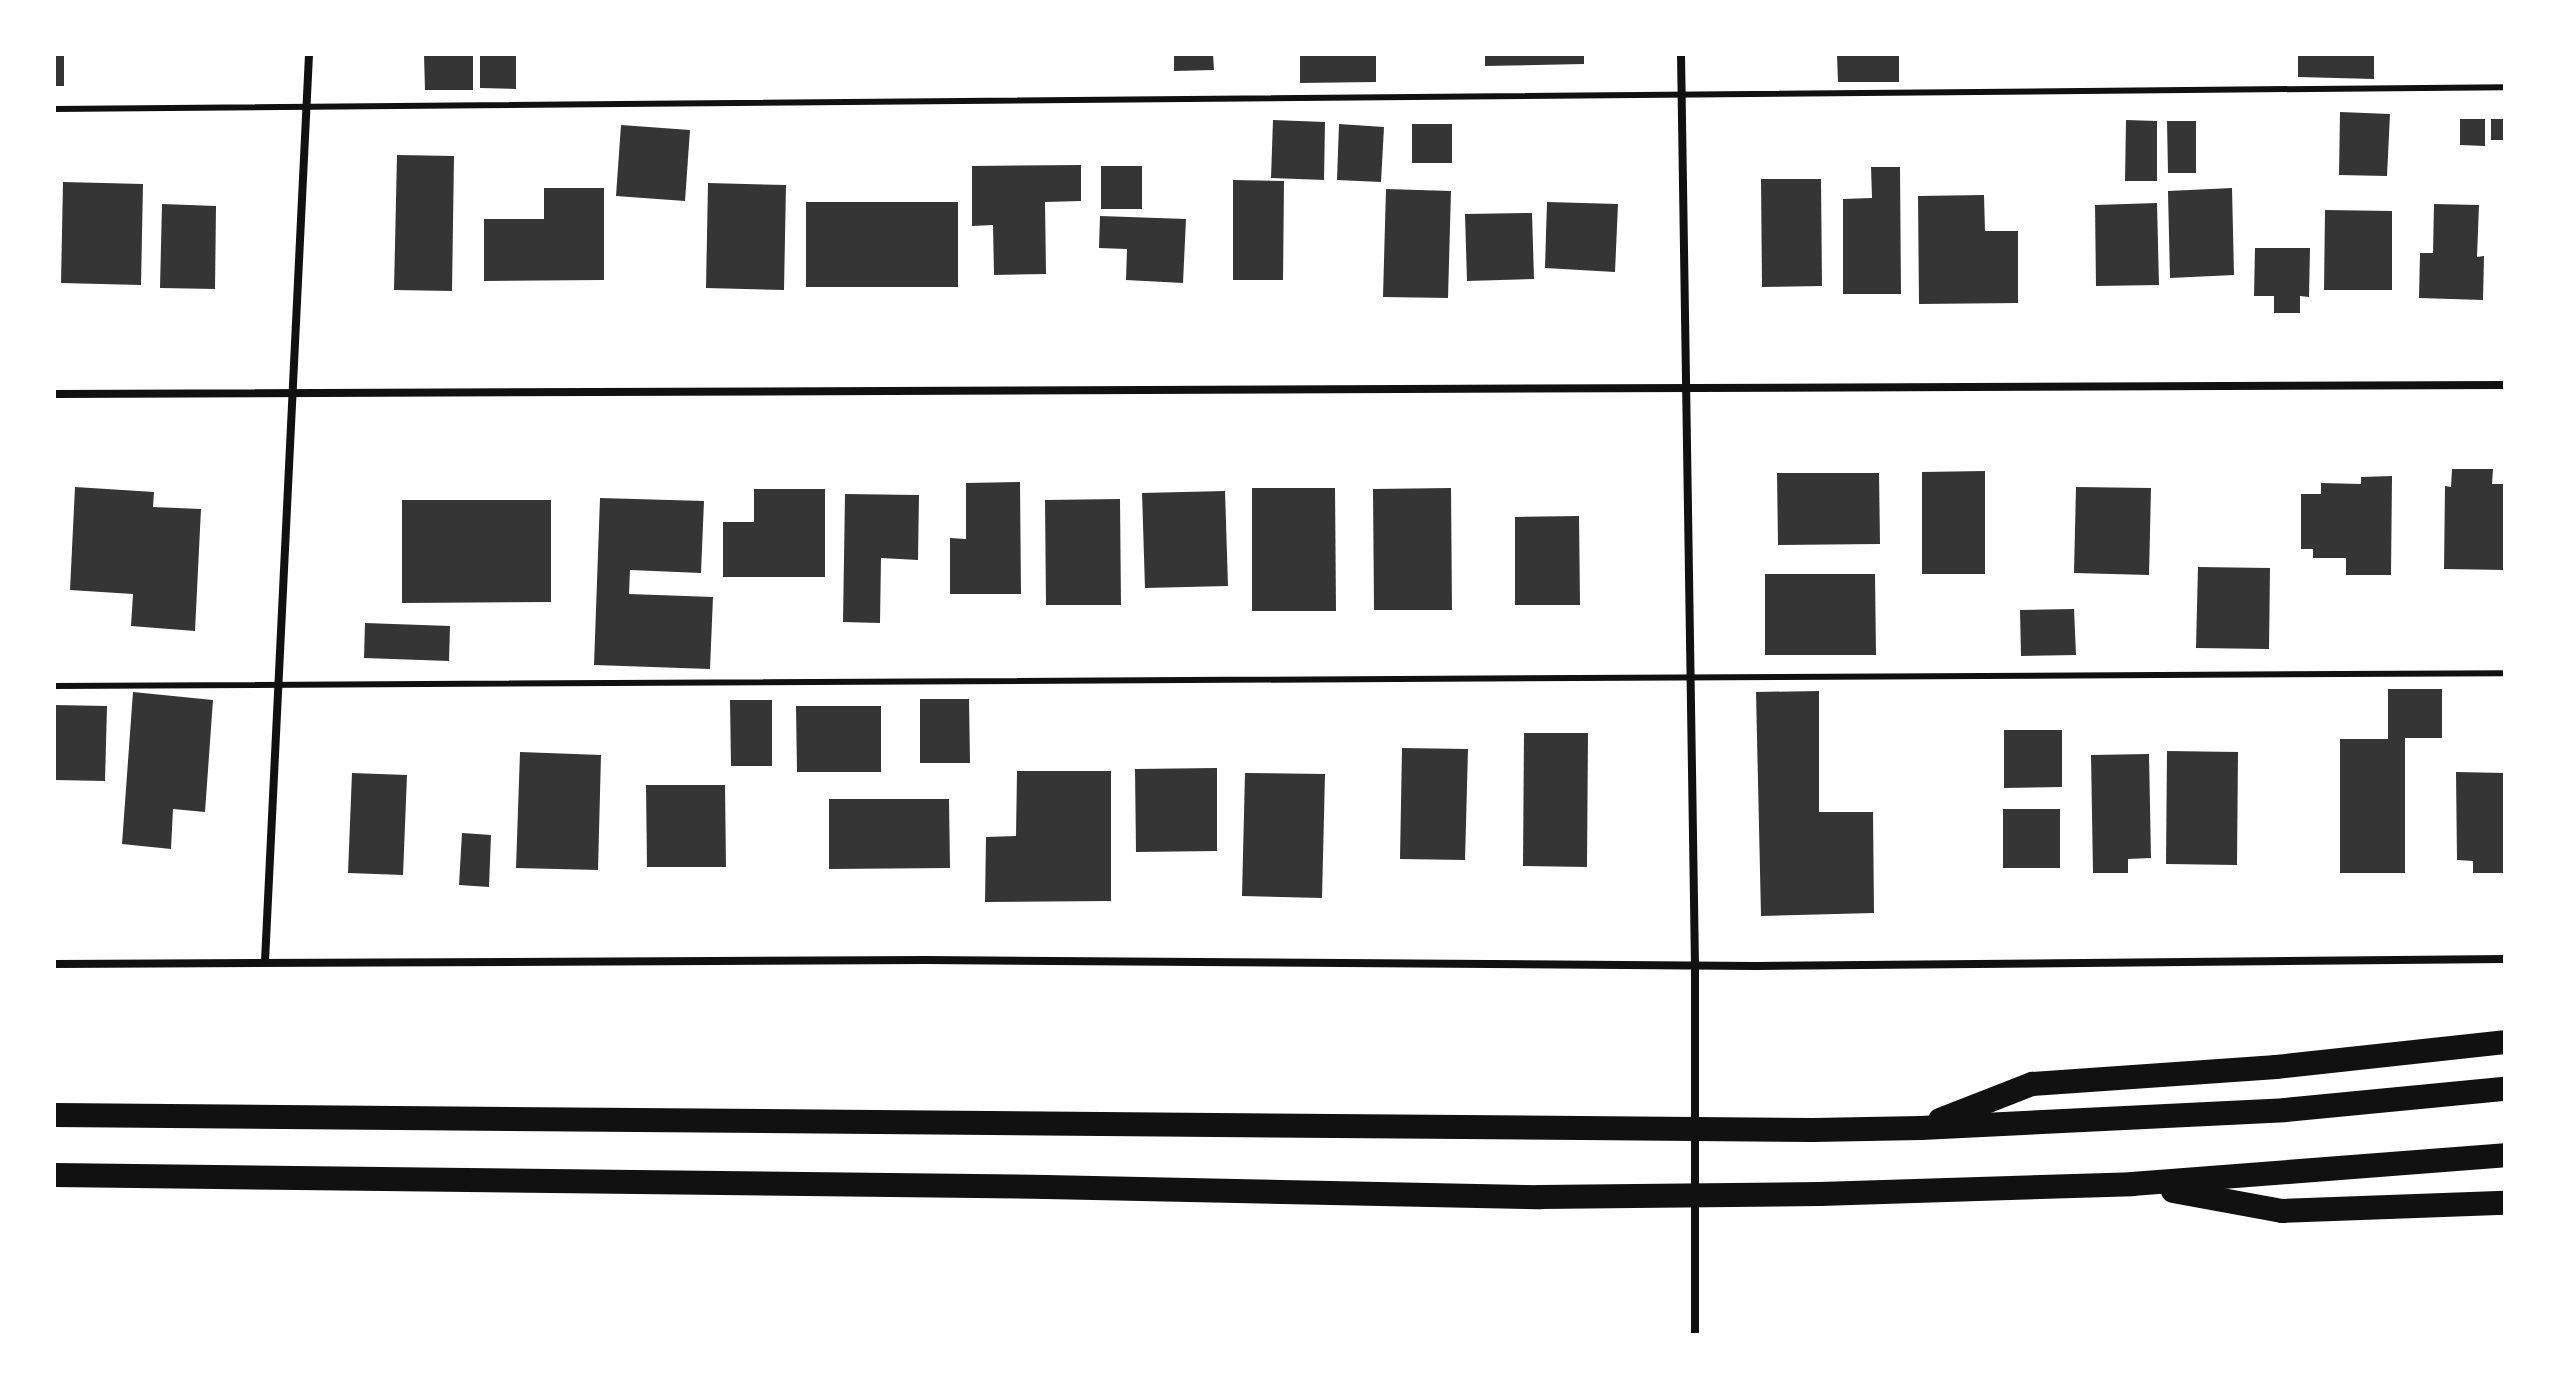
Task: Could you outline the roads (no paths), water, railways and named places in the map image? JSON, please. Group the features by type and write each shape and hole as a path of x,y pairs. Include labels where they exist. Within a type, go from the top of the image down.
{"highway":[{"path":"1921,1128 2032,1084 2276,1067 2505,1042"},
{"path":"54,1115 1813,1130 1921,1128 2285,1110 2505,1089"},
{"path":"54,1175 1062,1187 1539,1197 1820,1194 2132,1184 2505,1155"},
{"path":"2132,1184 2282,1211 2505,1203"}],"street":[{"path":"265,961 309,54"},
{"path":"1681,54 1695,966 1695,1335"},
{"path":"54,394 2505,385"},
{"path":"54,964 941,960 1695,966 2505,959"}],"lane":[{"path":"54,109 2505,87"},
{"path":"54,686 2505,673"}]}
